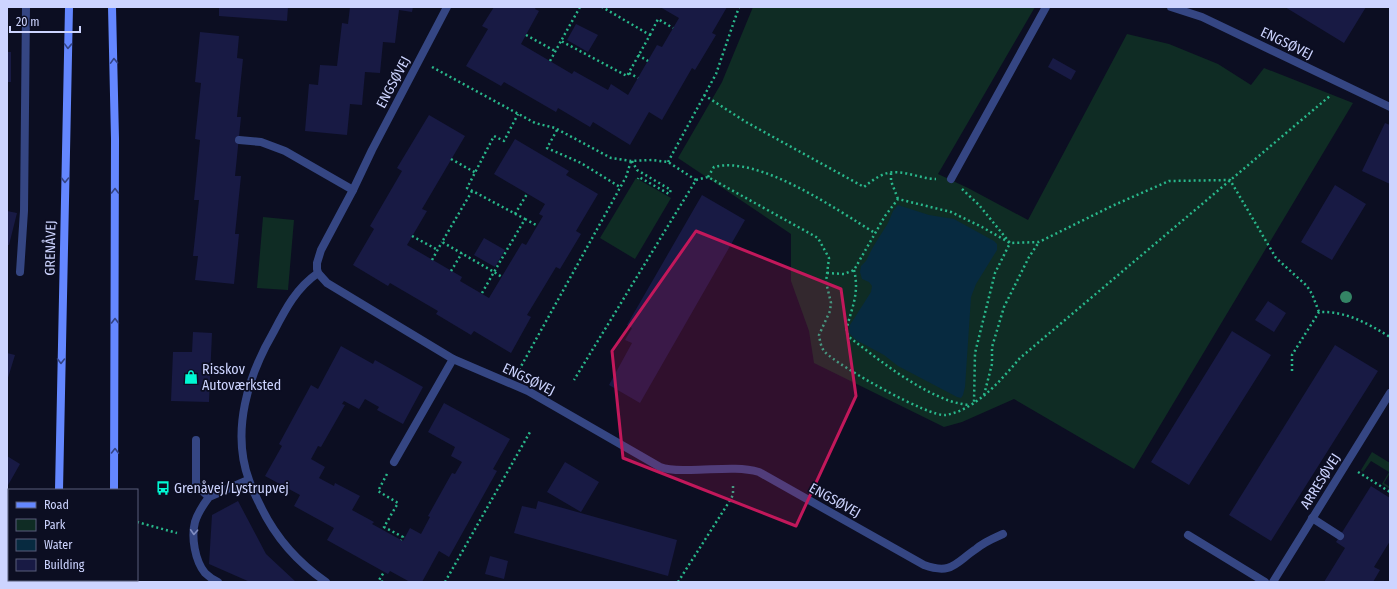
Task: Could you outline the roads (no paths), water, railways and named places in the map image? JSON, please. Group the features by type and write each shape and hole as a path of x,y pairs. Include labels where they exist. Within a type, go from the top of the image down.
{"main road":[{"name":"GRENÅVEJ","path":"59,489 70,7"},
{"path":"112,7 115,138 114,489"}],"street":[{"path":"20,272 24,211 26,7"},
{"name":"ENGSØVEJ","path":"447,7 321,250 317,263 318,273 322,278 334,289 453,359 538,396 664,469 734,469 749,470 764,474 924,566 940,570 955,566 984,543 1003,534"},
{"path":"951,179 1046,7"},
{"name":"ENGSØVEJ","path":"1171,7 1202,17 1390,107"},
{"path":"239,140 261,142 285,151 353,190"},
{"path":"318,273 302,286 291,301 271,336 251,380 245,404 242,450 248,480 265,516 282,542 293,555 326,582"},
{"path":"394,462 453,359"},
{"name":"ARRESØVEJ","path":"1273,582 1390,393"},
{"path":"196,440 196,485 209,497"},
{"path":"218,582 205,573 195,552 193,537 195,523 200,510 209,497 248,480"},
{"path":"1312,518 1340,536"},
{"path":"1188,535 1265,582"}],"water":[{"path":"898,205 929,215 954,219 997,244 997,250 976,284 971,297 965,387 961,398 898,366 884,355 856,340 849,333 850,325 871,292 872,286 869,282 862,279 860,272 861,266 866,261 888,223 893,211"}],"place":[{"name":"Risskov Autoværksted","path":"191,377"},
{"name":"Grenåvej/Lystrupvej","path":"163,488"}]}
